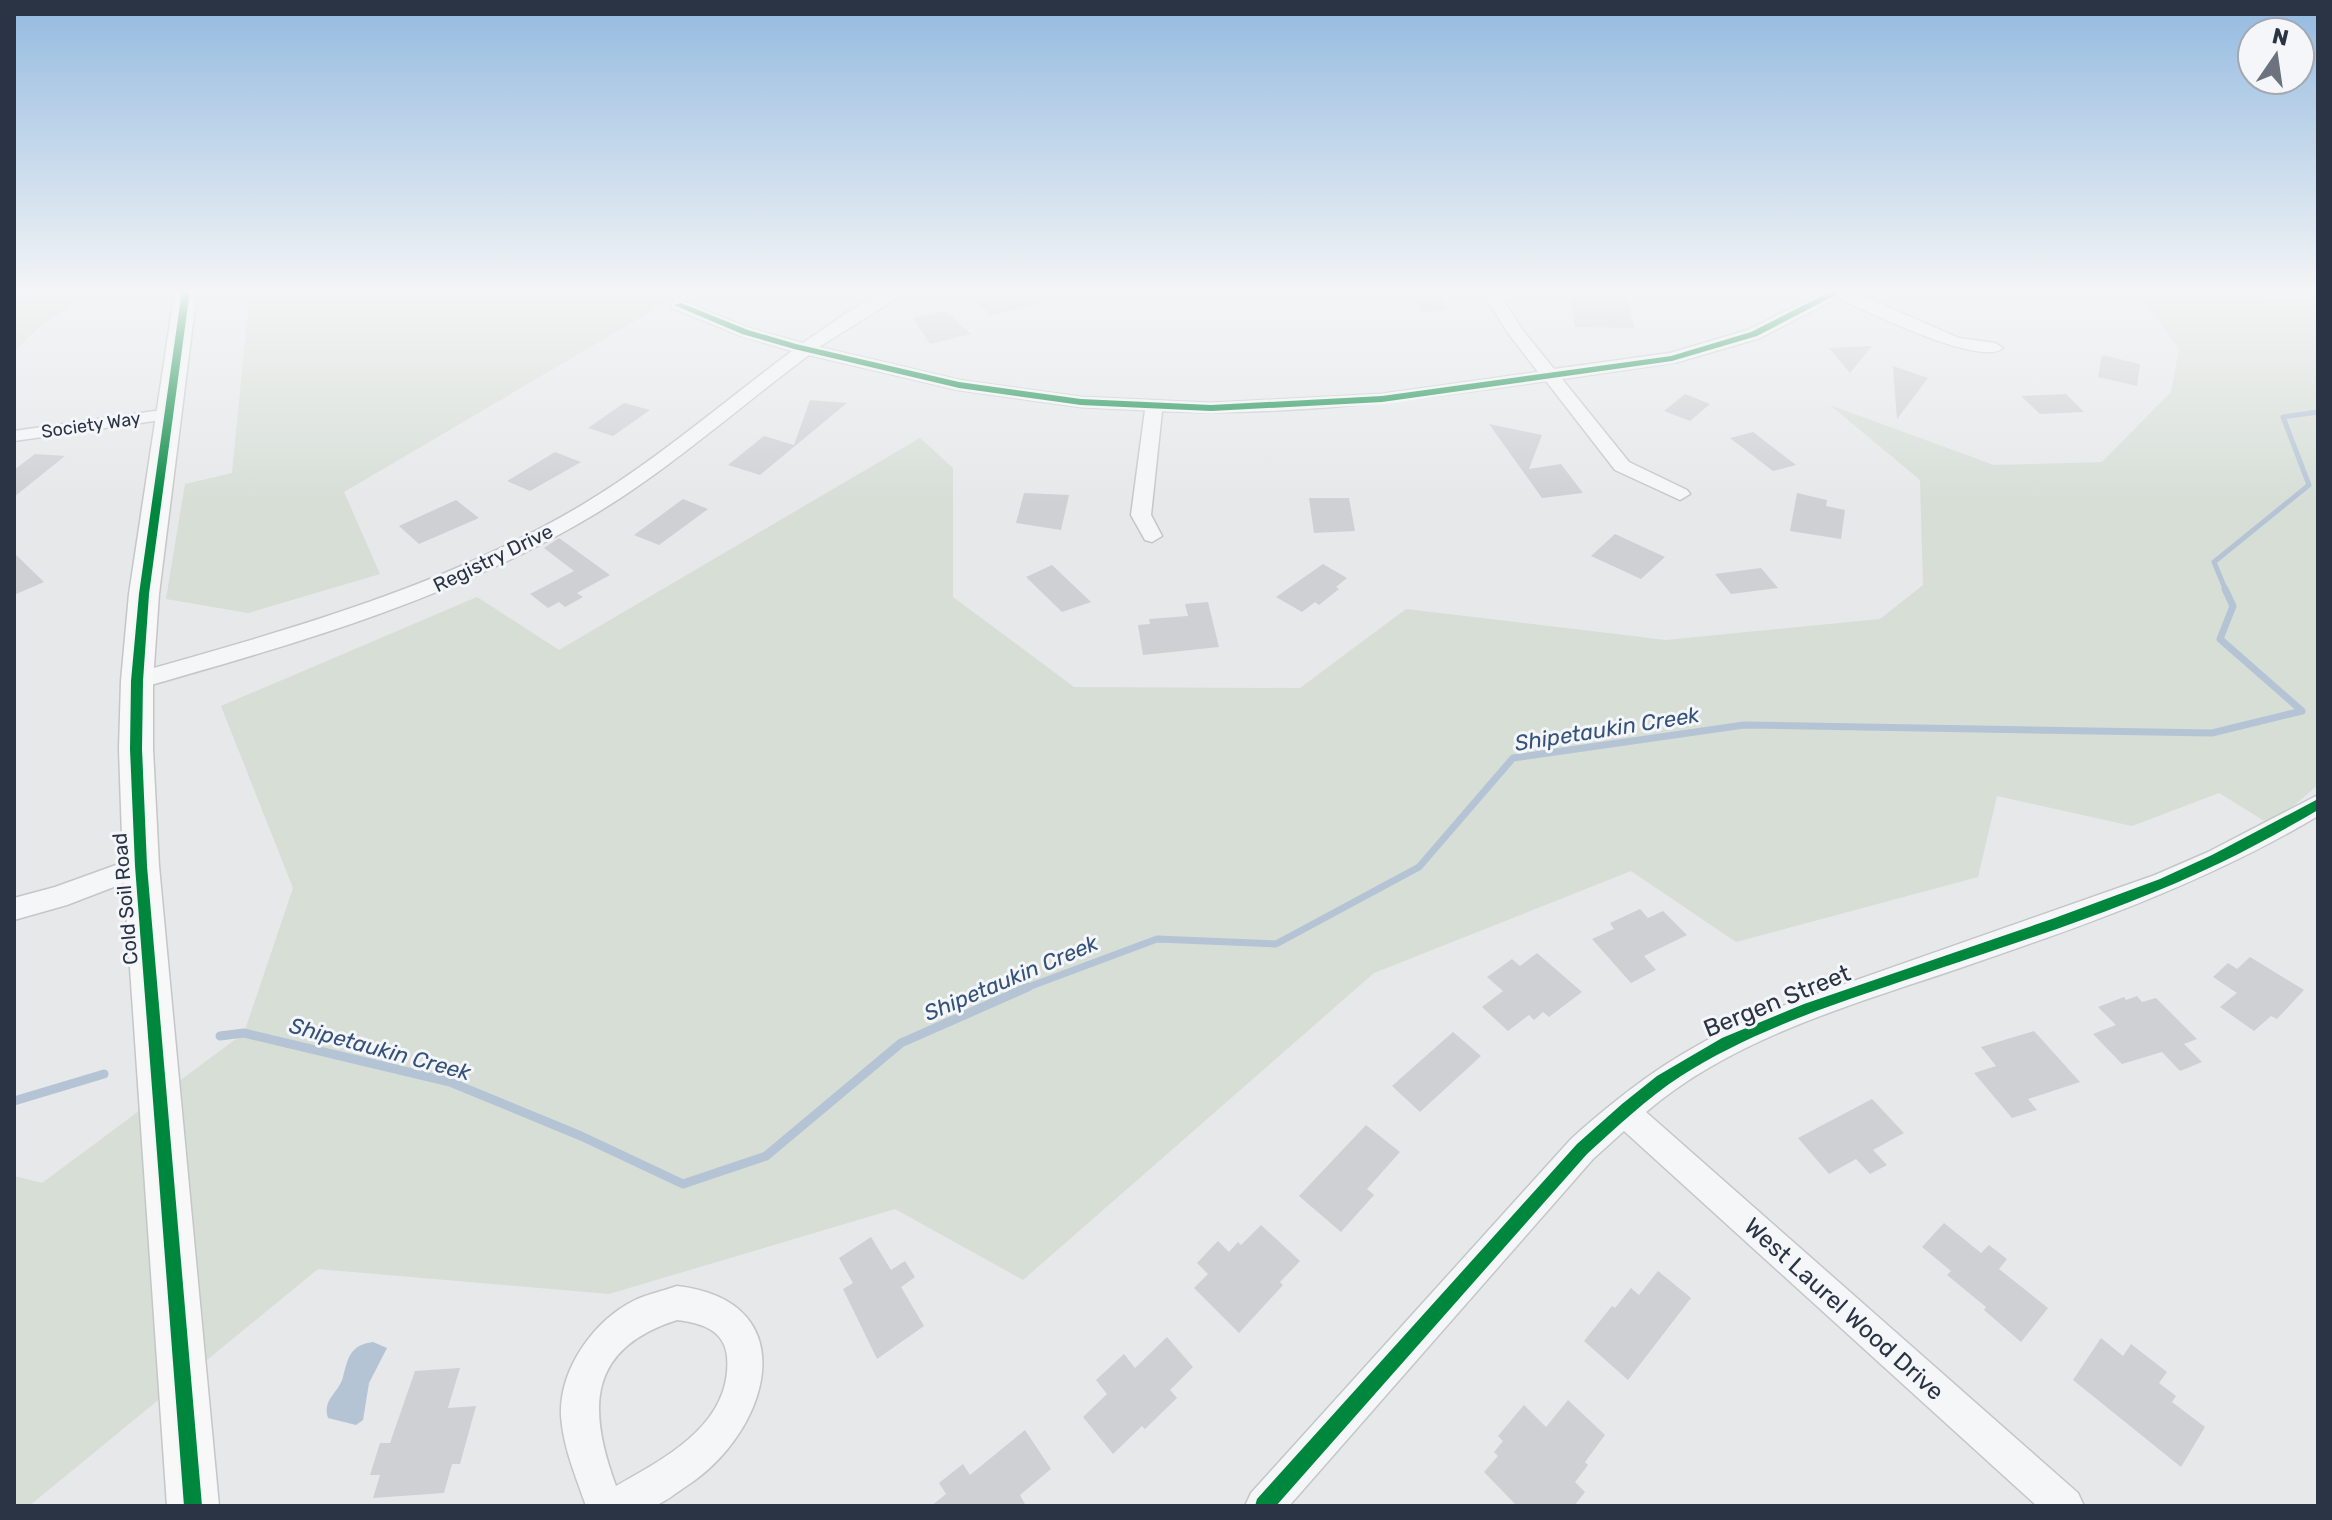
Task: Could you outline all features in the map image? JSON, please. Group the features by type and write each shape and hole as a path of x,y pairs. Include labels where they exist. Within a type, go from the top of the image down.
{"street":[{"name":"Cold Soil Road","path":"176,361 144,594 137,681 136,749 141,866 193,1506"},
{"name":"Registry Drive","path":"137,681 327,626 387,605 497,558 546,533 629,482 790,361"},
{"path":"857,361 959,385 1081,402 1154,407 1326,404 1642,361"},
{"path":"1540,361 1622,466 1680,494"},
{"path":"1152,536 1141,515 1154,407"},
{"name":"Society Way","path":"14,436 169,414"},
{"name":"Bergen Street","path":"1264,1506 1582,1149 1623,1111 1674,1073 1724,1043 1788,1016 2140,893 2219,858 2318,804"},
{"path":"14,909 58,897 141,866"},
{"name":"West Laurel Wood Drive","path":"1623,1111 2065,1506"},
{"path":"605,1506 583,1436 579,1407 586,1376 601,1349 623,1326 649,1310 677,1302 700,1304 724,1315 740,1333 748,1361 744,1391 731,1421 708,1448 618,1506"}],"shaded area":[{"path":"243,361 567,361 344,492 380,574 248,613 166,599 185,484 232,473"},
{"path":"2177,361 2318,361 2318,785 2271,825 2219,793 2132,826 1997,796 1978,877 1736,942 1631,871 1374,973 1023,1280 895,1209 609,1294 318,1269 29,1506 14,1506 14,1176 42,1183 244,1033 293,888 221,706 477,597 559,650 920,438 953,468 953,597 1074,687 1300,688 1406,609 1666,640 1880,619 1923,585 1920,480 1830,405 1994,465 2102,462 2171,392"}],"water":[{"path":"373,1342 387,1348 369,1383 363,1420 356,1425 328,1418 327,1406 341,1383 351,1354 359,1346"}],"building":[{"path":"1840,361 1860,361 1850,373"},
{"path":"2101,361 2140,364 2137,386 2098,377"},
{"path":"1893,366 1928,378 1897,419 1894,382"},
{"path":"1685,394 1710,404 1690,421 1664,411"},
{"path":"2066,394 2084,412 2040,414 2021,396"},
{"path":"810,400 847,403 760,475 728,465 764,436 794,445"},
{"path":"624,403 650,410 613,436 588,428"},
{"path":"1489,424 1542,435 1529,469 1561,464 1583,493 1542,498"},
{"path":"1753,432 1796,465 1773,471 1730,438"},
{"path":"555,452 581,462 530,491 507,481"},
{"path":"35,454 65,456 14,497 14,470"},
{"path":"1024,493 1069,495 1061,530 1016,523"},
{"path":"1797,493 1827,500 1826,506 1845,510 1841,539 1790,531"},
{"path":"1309,498 1349,498 1355,531 1314,533"},
{"path":"683,499 708,509 659,545 634,535"},
{"path":"456,500 479,518 419,544 399,526"},
{"path":"1615,534 1665,557 1641,579 1591,556"},
{"path":"559,538 610,575 577,593 583,597 565,607 559,602 548,608 530,594 574,571 544,548"},
{"path":"14,553 44,582 14,595"},
{"path":"1323,564 1347,578 1319,605 1315,602 1302,612 1276,597"},
{"path":"1052,565 1091,602 1062,612 1026,577"},
{"path":"1761,568 1778,588 1731,594 1715,574"},
{"path":"1208,602 1219,647 1143,655 1138,625 1150,624 1149,619 1188,616 1185,604"},
{"path":"1640,909 1648,918 1663,911 1687,935 1644,956 1656,970 1631,983 1592,939 1614,929 1610,923"},
{"path":"1537,953 1582,992 1549,1017 1543,1012 1534,1020 1529,1015 1508,1031 1482,1007 1503,991 1487,977 1512,959 1520,966"},
{"path":"2250,957 2304,990 2277,1019 2271,1016 2254,1031 2220,1007 2237,993 2213,977 2228,963 2237,969"},
{"path":"2137,996 2142,1002 2156,998 2197,1039 2184,1044 2202,1062 2180,1071 2162,1052 2122,1064 2093,1034 2116,1025 2098,1007 2124,997 2126,1000"},
{"path":"2034,1031 2080,1082 2028,1099 2037,1110 2012,1118 1974,1073 1996,1066 1981,1047"},
{"path":"1453,1032 1481,1056 1420,1112 1392,1086"},
{"path":"1872,1099 1904,1133 1873,1150 1887,1165 1870,1174 1856,1159 1829,1174 1798,1138"},
{"path":"1366,1125 1400,1152 1367,1189 1374,1195 1341,1232 1299,1196"},
{"path":"1944,1223 1981,1253 1989,1245 2007,1259 1999,1269 2048,1308 2021,1342 1984,1310 1986,1307 1947,1275 1951,1271 1922,1247"},
{"path":"1261,1225 1300,1261 1280,1282 1283,1285 1239,1333 1194,1288 1208,1274 1197,1263 1218,1241 1229,1252"},
{"path":"871,1237 891,1270 905,1261 915,1277 901,1287 924,1326 877,1359 843,1289 853,1283 839,1258"},
{"path":"1658,1271 1691,1298 1628,1380 1584,1341 1631,1288 1639,1295"},
{"path":"1167,1337 1193,1367 1170,1390 1177,1398 1113,1454 1083,1417 1107,1394 1096,1380 1124,1354 1135,1368"},
{"path":"2101,1338 2123,1356 2131,1344 2167,1372 2159,1383 2176,1396 2172,1402 2205,1427 2181,1467 2073,1380"},
{"path":"460,1368 448,1408 476,1406 460,1464 452,1464 444,1493 373,1498 380,1475 370,1475 380,1443 390,1443 415,1371"},
{"path":"1568,1400 1605,1435 1575,1482 1585,1492 1574,1506 1517,1506 1484,1472 1498,1456 1494,1452 1503,1441 1498,1436 1524,1405 1546,1427"},
{"path":"1025,1430 1051,1469 1020,1495 1026,1506 931,1506 946,1494 939,1483 963,1464 970,1475"}],"waterway":[{"name":"Shipetaukin Creek","path":"2226,591 2214,562 2309,485 2283,417 2318,412"},
{"name":"Shipetaukin Creek","path":"1026,988 1157,939 1276,944 1419,867 1513,758 1744,725 2212,733 2302,711 2220,639 2233,606 2225,589"},
{"name":"Shipetaukin Creek","path":"220,1036 244,1033 450,1082 581,1136 683,1184 766,1156 901,1043 1026,988"},
{"name":"Shipetaukin Creek","path":"14,1101 104,1074"}],"cycle path":[{"path":"176,361 144,594 137,681 136,749 141,866 193,1506"},
{"path":"857,361 959,385 1081,402 1211,408 1382,399 1651,361"},
{"path":"1264,1506 1582,1149 1675,1072 1727,1043 1781,1019 2111,904 2164,882 2217,859 2318,804"}]}
